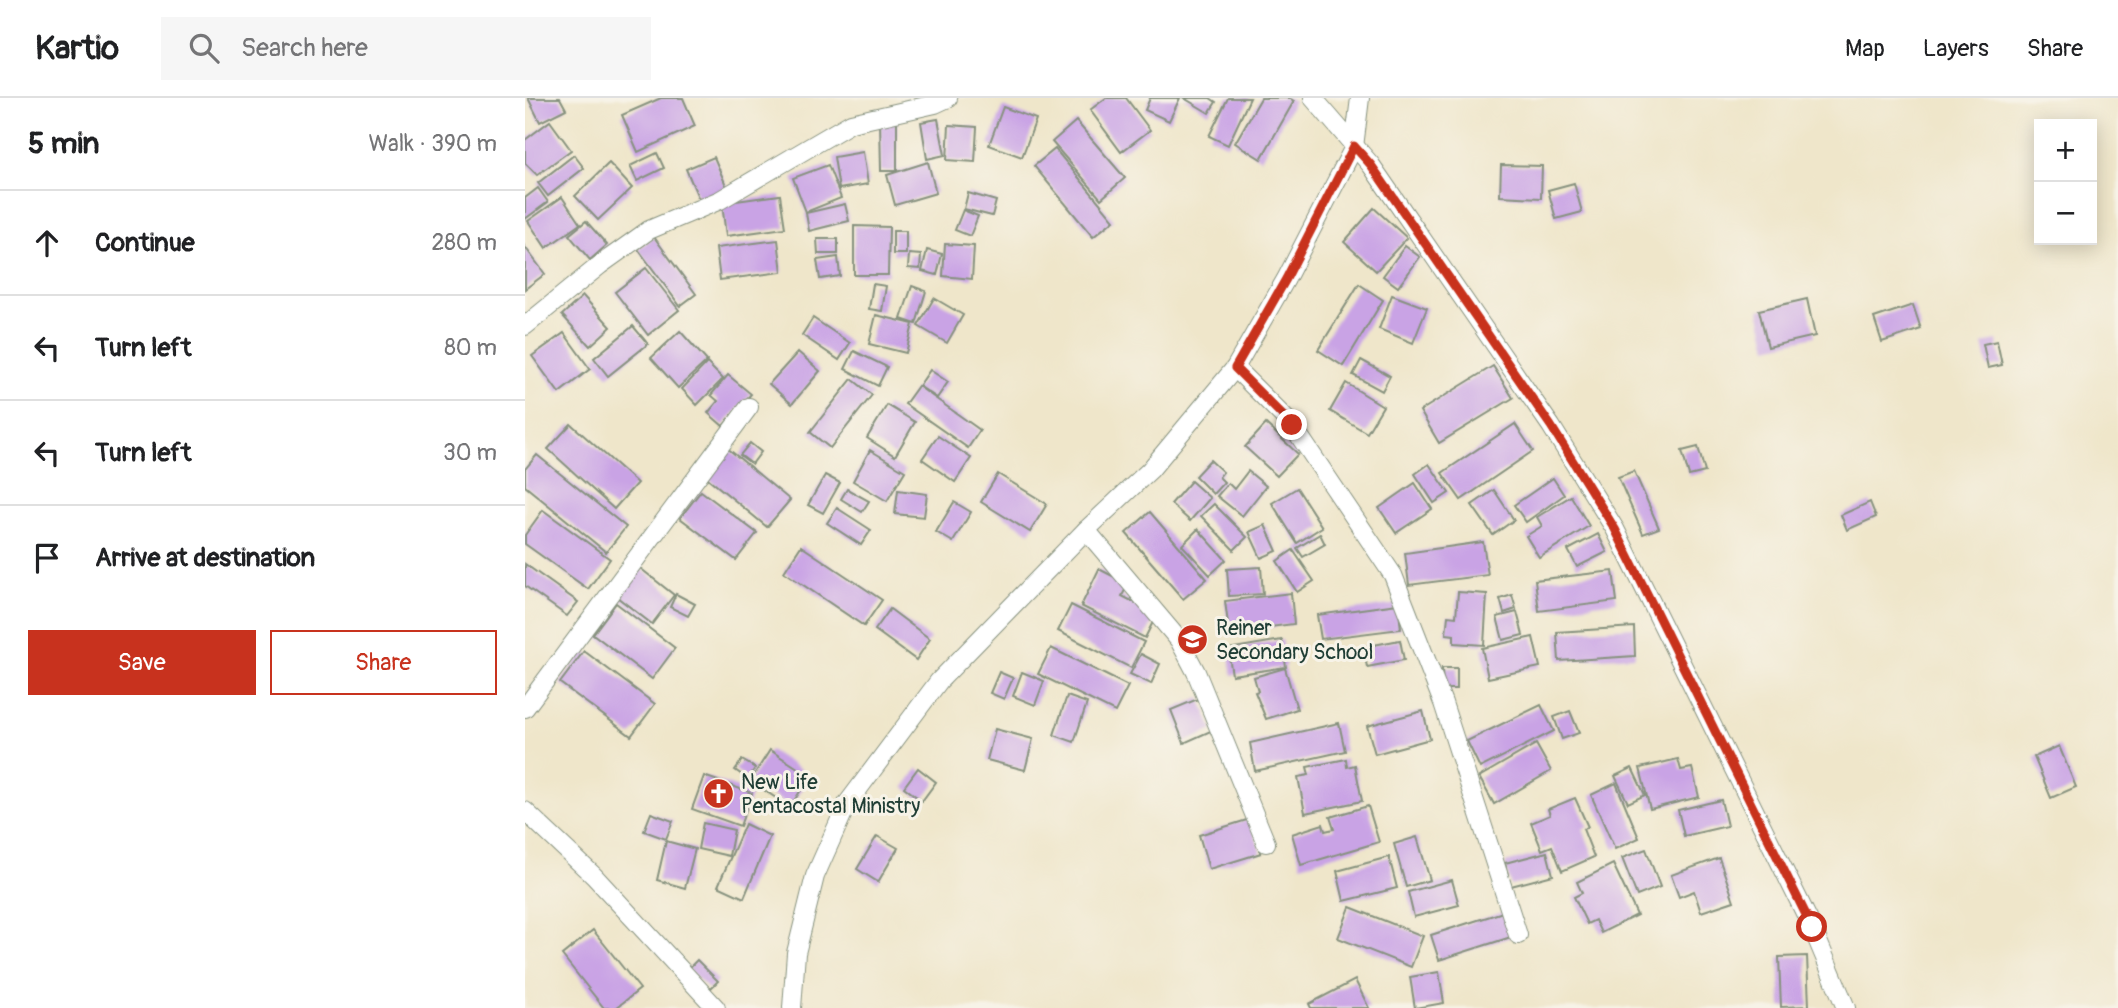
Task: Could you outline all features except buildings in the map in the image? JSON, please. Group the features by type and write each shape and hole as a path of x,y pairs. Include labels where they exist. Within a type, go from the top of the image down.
{"street":[{"path":"525,326 600,265 649,230 720,200 851,123 935,104 948,98"},
{"path":"1313,98 1371,165 1551,426 1615,529 1812,927 1846,1008"},
{"path":"792,1008 796,953 815,876 847,804 939,681 1086,530 1150,470 1235,368 1286,279 1354,146 1360,98"},
{"path":"1235,368 1292,425 1393,575 1443,703 1518,935"},
{"path":"525,708 749,407"},
{"path":"1086,530 1179,640 1196,672 1266,843"},
{"path":"525,811 594,876 716,1008"}],"place":[{"name":"Reiner Secondary School","path":"1193,640"},
{"name":"New Life Pentacostal Ministry","path":"718,794"}],"route":[{"path":"1292,425 1235,368 1286,279 1354,146 1371,165 1551,426 1615,529 1812,927"}]}
